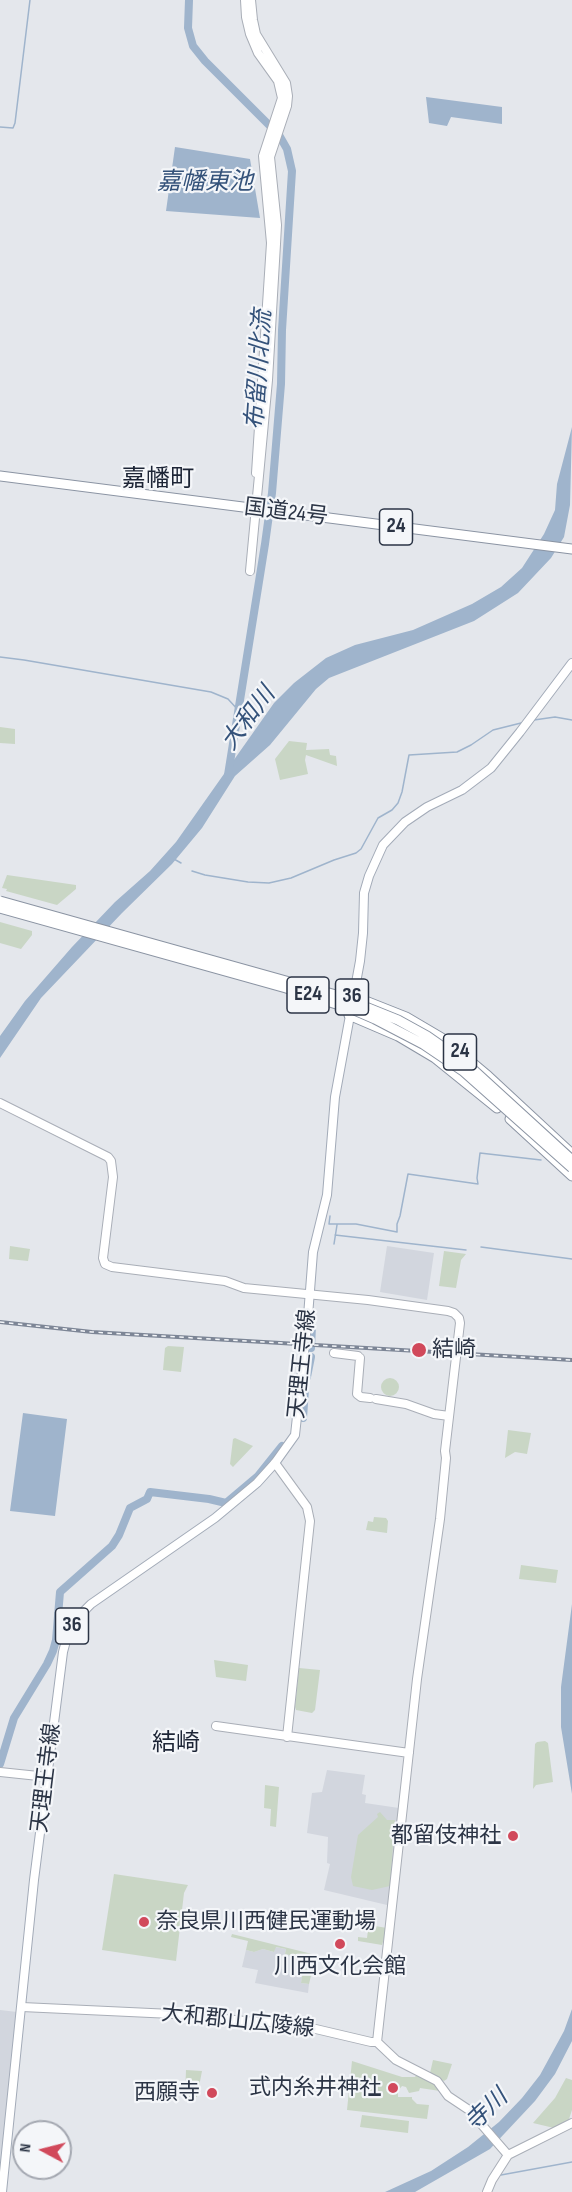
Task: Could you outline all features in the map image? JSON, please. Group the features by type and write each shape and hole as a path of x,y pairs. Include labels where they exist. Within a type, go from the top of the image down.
{"highway":[{"name":"国道24号","path":"0,477 567,549"},
{"name":"E24","path":"0,901 336,995 398,1020 427,1036 467,1064 571,1164"},
{"name":"E24","path":"0,908 286,988 352,1009 375,1019 423,1044 463,1071 571,1164"},
{"name":"24","path":"352,996 406,1017 445,1040 488,1076 572,1154"},
{"name":"24","path":"349,1015 398,1036 435,1058 479,1092 572,1176"}],"main road":[{"name":"天理王寺線","path":"2,2192 34,1880 63,1652 67,1637 77,1618 91,1604 233,1504 264,1476 290,1443 297,1426 313,1252 328,1187 335,1097 362,944 364,893 369,876 383,845 405,822 427,807 462,790 483,775 503,755 572,663"}],"street":[{"path":"245,0 250,34 258,53 278,81 281,91 280,118"},
{"path":"250,571 258,510 277,225 270,163 272,139 288,96 286,83 260,44 253,20 251,0"},
{"path":"0,1103 108,1157 111,1161 112,1178 103,1258 105,1264 112,1267 225,1281 244,1288 368,1300 454,1313 460,1323 441,1509 409,1753 377,2042 396,2060 437,2081 448,2096 478,2116 482,2125 508,2155"},
{"path":"334,1353 359,1357 357,1394 361,1397 406,1404 434,1414 449,1416"},
{"path":"275,1463 307,1507 310,1527 287,1737"},
{"path":"216,1726 409,1753"},
{"path":"0,1772 48,1777"},
{"name":"大和郡山広陵線","path":"22,2007 286,2022 377,2042"},
{"path":"488,2192 492,2180 508,2155 572,2123"}],"shaded area":[{"path":"387,1246 434,1253 427,1300 380,1292"},
{"path":"327,1770 365,1775 362,1794 366,1795 365,1803 399,1808 390,1902 387,1905 324,1890 330,1864 327,1863 328,1837 307,1833 312,1793 322,1792"},
{"path":"275,1947 286,1949 285,1954 306,1959 301,1983 309,1984 308,1993 255,1983 258,1970 242,1967 246,1950 254,1952 263,1949 274,1952"},
{"path":"0,2010 17,2012 0,2171"}],"green space":[{"path":"0,727 15,729 15,744 0,743"},
{"path":"289,741 307,743 306,750 329,749 330,755 336,756 337,766 306,755 308,774 280,780 275,759"},
{"path":"7,875 76,885 76,889 57,905 6,891 7,889 2,888"},
{"path":"0,922 32,931 32,935 21,949 0,943"},
{"path":"10,1246 30,1249 28,1261 9,1259"},
{"path":"444,1251 466,1254 461,1260 456,1288 439,1286"},
{"path":"168,1346 184,1347 181,1372 163,1370 165,1348"},
{"path":"386,1378 394,1378 399,1383 397,1394 386,1396 381,1391 381,1383"},
{"path":"508,1430 531,1433 527,1454 515,1452 505,1458"},
{"path":"235,1438 253,1446 233,1467 230,1464"},
{"path":"374,1517 386,1518 387,1533 366,1530 368,1521 373,1522"},
{"path":"521,1565 558,1570 556,1583 519,1579"},
{"path":"214,1660 248,1665 246,1681 216,1677"},
{"path":"299,1668 320,1670 315,1710 312,1713 296,1710 295,1707"},
{"path":"545,1741 548,1743 553,1782 536,1785 533,1789 535,1744"},
{"path":"265,1785 279,1787 276,1827 270,1826 271,1809 264,1808"},
{"path":"380,1812 387,1820 395,1820 390,1886 372,1890 353,1886 351,1877 358,1835 378,1817 377,1814"},
{"name":"奈良県川西健民運動場","path":"114,1874 188,1885 184,1893 176,1961 102,1950"},
{"path":"368,1912 376,1914 375,1926 387,1928 382,1945 358,1941 358,1937 367,1938"},
{"path":"232,1934 316,1955 309,1984 301,1983 305,1959 285,1954 286,1949 276,1947 274,1952 263,1949 254,1952 246,1950 248,1941 231,1937"},
{"path":"433,2060 452,2064 447,2079 444,2081 430,2073"},
{"name":"式内糸井神社","path":"352,2061 402,2077 415,2077 417,2074 436,2085 440,2091 420,2088 419,2091 409,2093 406,2087 402,2086 398,2091 398,2097 412,2097 417,2104 429,2105 427,2119 347,2110"},
{"path":"186,2070 202,2071 197,2097 185,2097"},
{"path":"566,2078 572,2080 572,2110 569,2119 554,2128 533,2123 555,2098"},
{"path":"362,2115 409,2121 408,2133 360,2127"}],"water":[{"path":"426,97 502,107 502,124 451,117 447,126 429,123"},
{"name":"嘉幡東池","path":"175,147 250,159 260,218 166,211"},
{"path":"572,427 570,505 564,537 551,558 518,593 474,621 329,678 316,689 270,745 235,776 202,828 172,864 41,998 0,1058 0,1036 25,1001 72,947 115,902 150,871 176,842 274,703 294,683 326,658 355,645 413,630 472,604 501,587 522,568 544,534 555,510 557,484"},
{"path":"23,1413 67,1419 55,1516 10,1511"},
{"path":"572,1604 572,1794 561,1727 561,1687"},
{"path":"572,2009 572,2041 555,2074 535,2101 490,2149 415,2192 385,2192 431,2171 468,2147 499,2122 540,2075 564,2031"}],"waterway":[{"path":"0,127 13,128 15,123 30,0"},
{"name":"布留川北流","path":"189,0 188,28 193,46 279,135 287,149 292,171 281,384 272,493 228,775"},
{"name":"大和川","path":"0,657 211,692 228,699 239,711"},
{"path":"534,720 555,717 572,720"},
{"path":"192,871 248,882 269,883 291,878 356,853 361,849 378,818 392,810 398,803 409,755 457,752 493,730 521,723"},
{"path":"174,859 181,863"},
{"path":"330,1216 329,1224 356,1224 397,1232 408,1174 478,1184 480,1153 541,1160"},
{"path":"334,1244 337,1225"},
{"path":"335,1235 466,1250"},
{"path":"481,1247 572,1259"},
{"path":"311,1348 312,1326"},
{"path":"307,1377 311,1357"},
{"path":"303,1418 305,1389"},
{"path":"0,1764 14,1718 53,1651 60,1592 112,1546 130,1508 147,1499 150,1492 226,1503 258,1476 282,1446"},
{"path":"501,2175 572,2162"}],"railway":[{"path":"0,1322 92,1332 572,1360"}],"place":[{"name":"結崎","path":"419,1350"},
{"name":"都留伎神社","path":"513,1836"},
{"name":"奈良県川西健民運動場","path":"144,1922"},
{"name":"川西文化会館","path":"340,1944"},
{"name":"式内糸井神社","path":"393,2088"},
{"name":"西願寺","path":"212,2093"}],"district":[{"name":"嘉幡町","path":"158,480"},
{"name":"結崎","path":"176,1744"}],"water label":[{"name":"寺川","path":"487,2111"}]}
